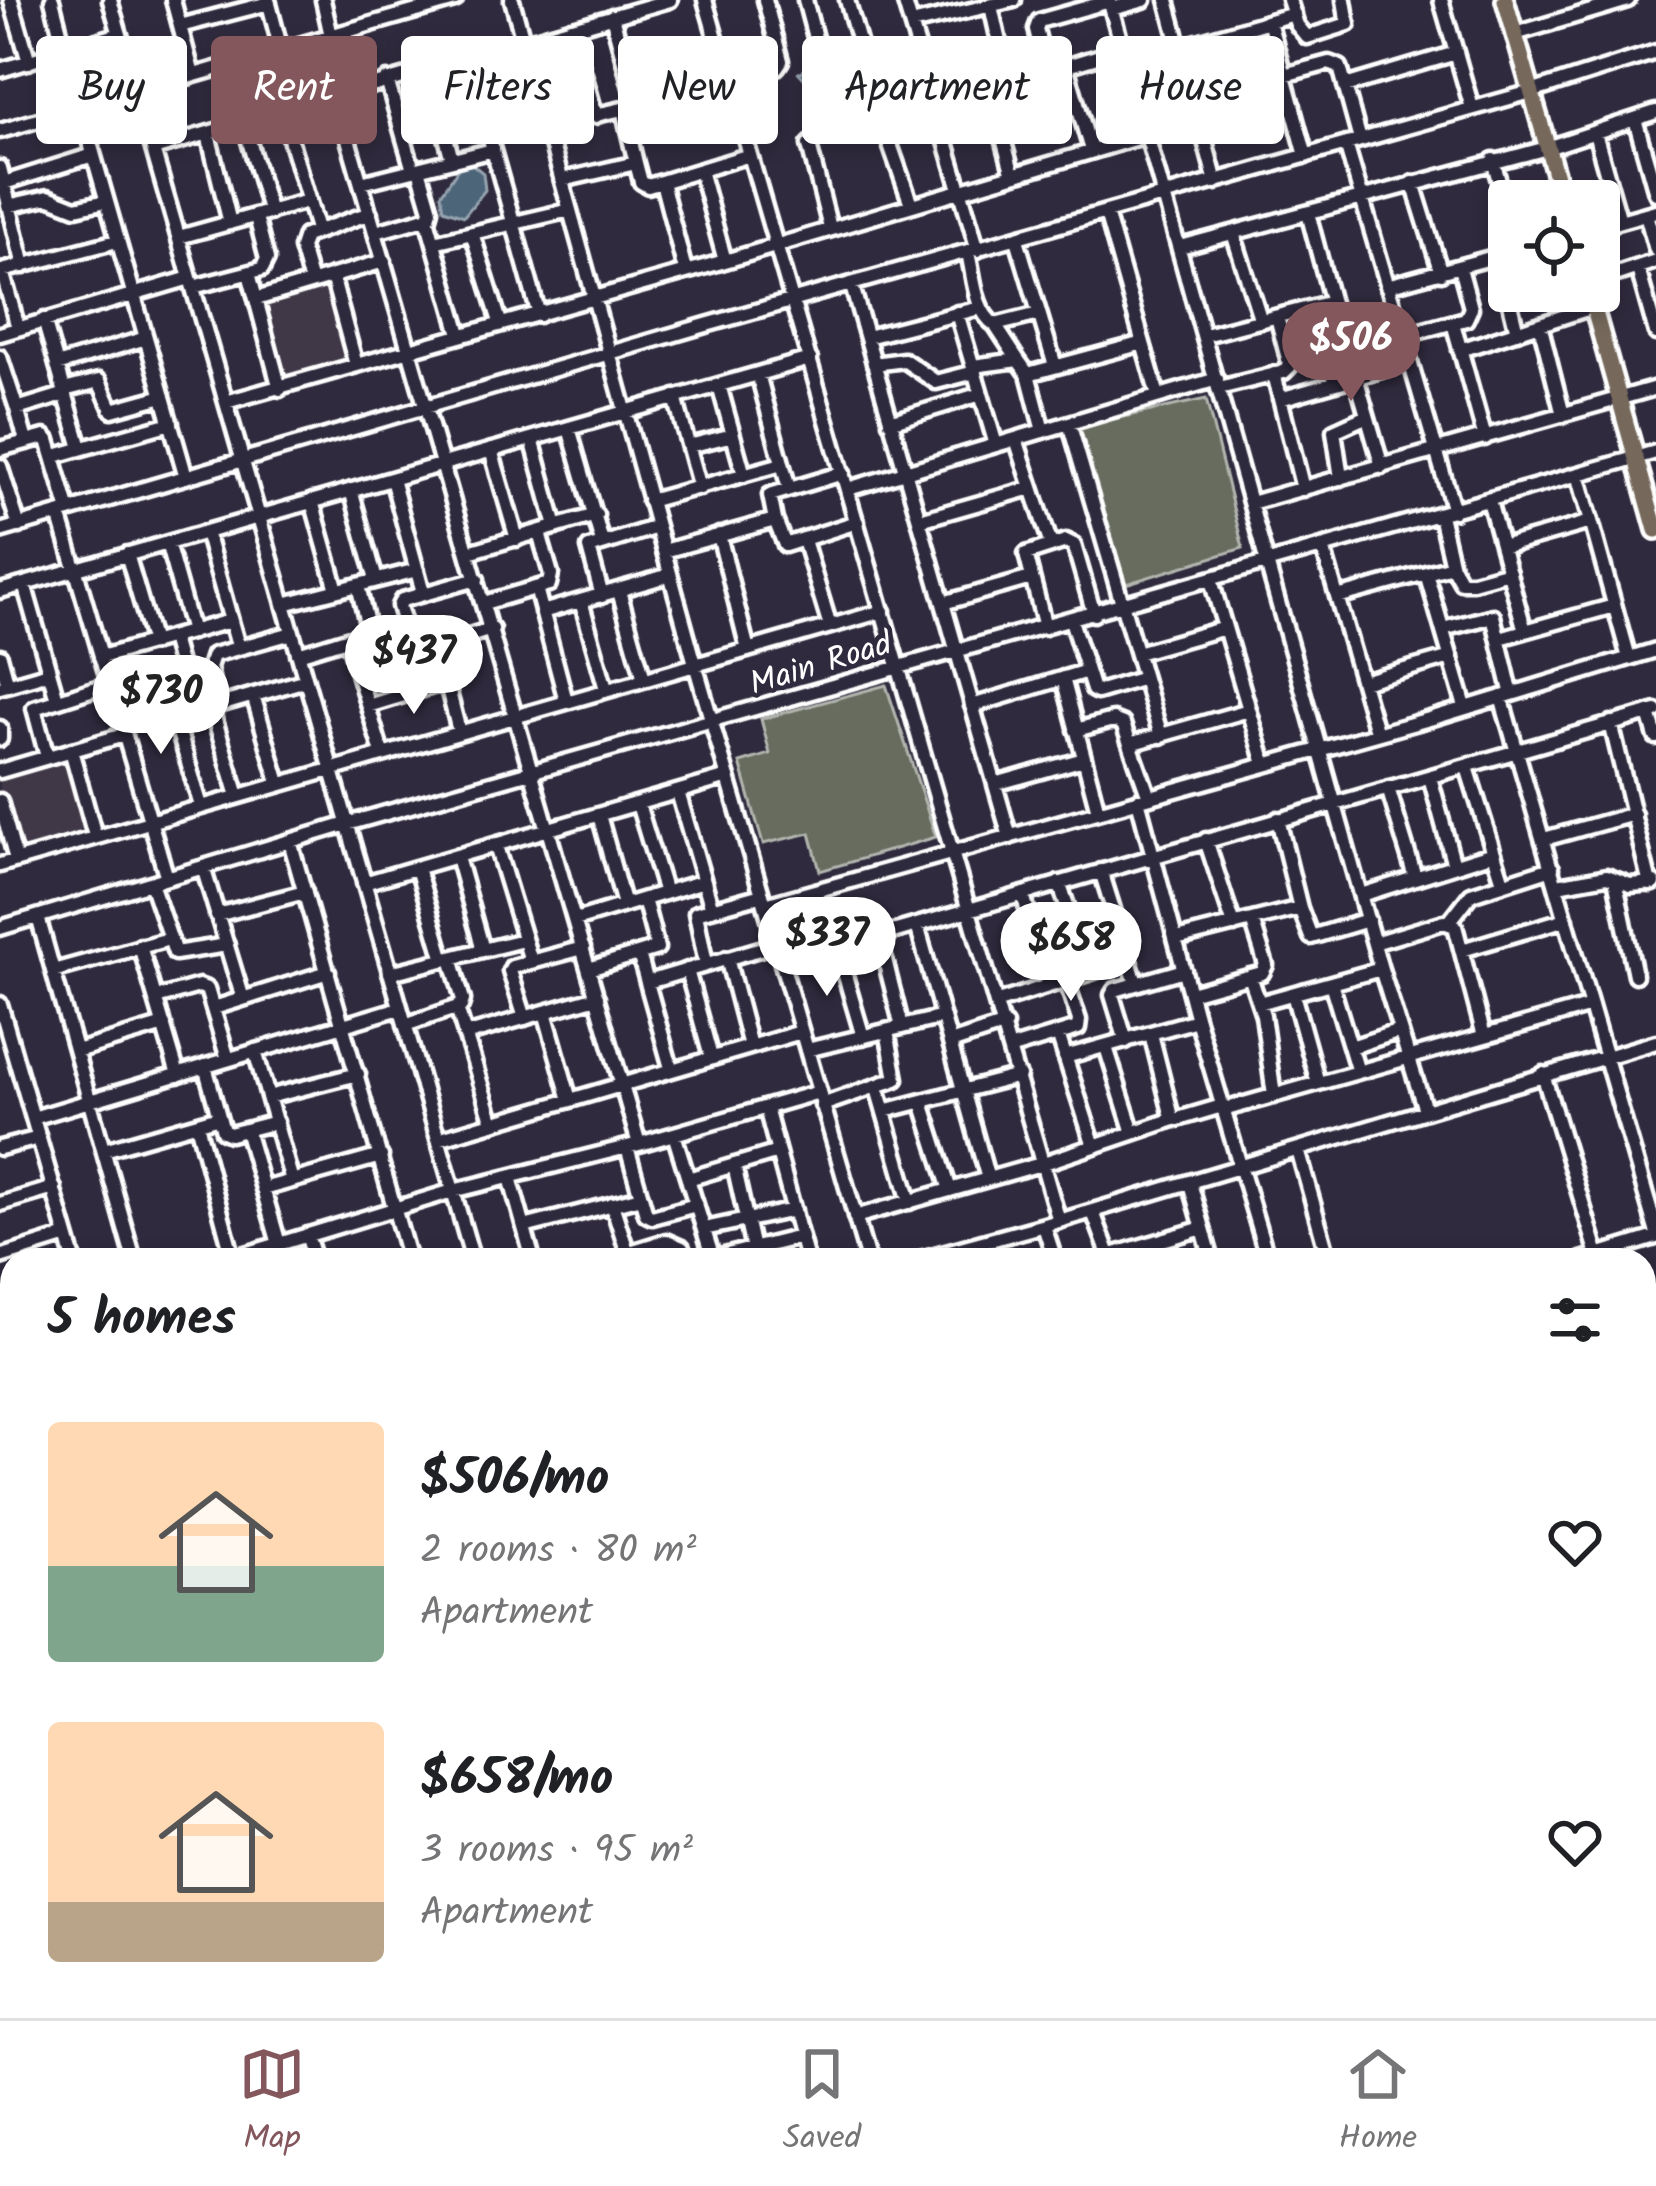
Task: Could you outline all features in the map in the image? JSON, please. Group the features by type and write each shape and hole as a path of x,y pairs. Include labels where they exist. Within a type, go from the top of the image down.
{"main road":[{"path":"1505,0 1557,180"},
{"path":"1594,312 1654,518"}],"street":[{"path":"10,0 28,62"},
{"path":"52,0 61,36"},
{"path":"110,0 120,34 114,36"},
{"path":"172,0 193,75"},
{"path":"322,0 325,36"},
{"path":"512,0 523,36"},
{"path":"543,36 670,0"},
{"path":"705,0 716,36"},
{"path":"765,0 774,36"},
{"path":"805,0 815,36"},
{"path":"848,0 857,36"},
{"path":"904,0 915,36"},
{"path":"911,24 960,6 1015,0"},
{"path":"1047,0 1051,17"},
{"path":"1038,36 1037,25 1051,17 1144,0"},
{"path":"1167,0 1177,36"},
{"path":"1217,36 1268,21 1292,7 1302,33 1314,37 1348,24 1344,0"},
{"path":"1441,0 1472,108"},
{"path":"1558,0 1564,19"},
{"path":"1515,34 1628,0"},
{"path":"180,26 268,1 277,36"},
{"path":"328,36 451,1"},
{"path":"1110,3 1119,36"},
{"path":"991,6 998,36"},
{"path":"612,16 618,47"},
{"path":"1268,21 1272,36"},
{"path":"572,28 596,116 618,111"},
{"path":"0,531 1531,92 1656,52"},
{"path":"1345,86 1456,53"},
{"path":"0,70 36,60"},
{"path":"1306,156 1284,75 1329,63 1340,67 1362,198 1437,452 1453,566 1465,583 1509,572"},
{"path":"187,77 211,70"},
{"path":"377,83 401,76"},
{"path":"387,80 431,210 428,219 460,334"},
{"path":"1072,86 1091,150"},
{"path":"1284,108 1293,106"},
{"path":"1180,247 1547,148 1656,112"},
{"path":"1635,119 1656,193"},
{"path":"0,131 36,121"},
{"path":"153,149 211,133"},
{"path":"1595,133 1608,180"},
{"path":"208,134 230,224"},
{"path":"90,144 186,477"},
{"path":"152,144 470,1248"},
{"path":"0,334 134,294 262,269 267,262 263,215 248,144"},
{"path":"291,144 317,229"},
{"path":"350,144 622,1084 640,1196 646,1214 652,1217 696,1205"},
{"path":"448,144 452,160"},
{"path":"492,144 538,315"},
{"path":"553,144 695,664 864,1248"},
{"path":"634,144 644,185 750,155"},
{"path":"747,144 1012,1048 1041,1164 1054,1248"},
{"path":"810,144 830,228"},
{"path":"890,144 911,204"},
{"path":"946,144 973,251 980,308 1028,374 1043,431"},
{"path":"1004,144 1013,176"},
{"path":"226,402 724,261 1113,144"},
{"path":"1150,144 1367,920 1425,1110"},
{"path":"1206,144 1216,182"},
{"path":"362,183 494,150"},
{"path":"4,183 93,155"},
{"path":"1492,160 1498,180"},
{"path":"562,180 636,163"},
{"path":"0,168 24,266"},
{"path":"700,170 724,261"},
{"path":"662,182 685,271"},
{"path":"1413,184 1441,273"},
{"path":"8,206 48,197 76,208 106,201"},
{"path":"178,237 308,201"},
{"path":"434,242 570,210"},
{"path":"1620,221 1651,212 1656,250"},
{"path":"311,282 302,242 317,229 370,213"},
{"path":"1106,213 1158,396"},
{"path":"1308,213 1339,329"},
{"path":"376,232 428,219"},
{"path":"472,232 500,322"},
{"path":"1233,232 1261,321"},
{"path":"1017,238 1055,367"},
{"path":"18,328 1,268 117,241"},
{"path":"1387,286 1488,259"},
{"path":"256,299 384,261"},
{"path":"1620,274 1656,261"},
{"path":"1402,336 1466,320 1471,308 1460,268"},
{"path":"1638,269 1650,293 1656,333"},
{"path":"249,273 280,389"},
{"path":"332,276 356,365"},
{"path":"852,286 1010,837"},
{"path":"1205,335 1332,302"},
{"path":"867,337 980,308"},
{"path":"1335,383 1325,343 1329,333 1395,312"},
{"path":"1512,312 1517,332"},
{"path":"1460,350 1564,312"},
{"path":"957,313 996,445"},
{"path":"995,325 1039,314"},
{"path":"848,489 1158,396 1274,374 1289,366 1276,316"},
{"path":"44,320 81,448"},
{"path":"1453,323 1485,438"},
{"path":"1540,324 1564,415"},
{"path":"57,365 146,338"},
{"path":"1028,374 1143,343"},
{"path":"0,357 4,385 26,441"},
{"path":"0,591 810,359"},
{"path":"874,364 904,360 936,382 1018,360"},
{"path":"1280,399 1410,362"},
{"path":"758,374 789,489"},
{"path":"1274,374 1303,489"},
{"path":"1356,377 1382,467"},
{"path":"17,409 99,381 112,410 163,396"},
{"path":"719,385 745,475"},
{"path":"1251,503 1656,388"},
{"path":"890,422 981,394"},
{"path":"675,397 700,488"},
{"path":"1341,478 1334,431 1367,416"},
{"path":"55,457 171,423"},
{"path":"1069,423 1161,736"},
{"path":"569,428 602,542"},
{"path":"688,446 734,435"},
{"path":"0,449 45,437 55,457 75,569 166,878"},
{"path":"532,439 556,527"},
{"path":"1016,439 1051,545"},
{"path":"491,450 517,539"},
{"name":"Main Road","path":"0,928 347,824 1656,452"},
{"path":"650,501 782,464"},
{"path":"0,471 19,526"},
{"path":"843,473 768,499 783,544 857,522"},
{"path":"1578,474 1629,658"},
{"path":"392,479 423,593"},
{"path":"920,520 1032,488"},
{"path":"351,490 376,580"},
{"path":"312,501 337,590"},
{"path":"1489,501 1525,631"},
{"path":"469,552 596,514"},
{"path":"664,550 775,520"},
{"path":"1502,548 1591,522"},
{"path":"602,596 588,554 592,545 657,527"},
{"path":"206,532 238,646"},
{"path":"484,603 551,581 539,532"},
{"path":"719,535 748,650"},
{"path":"804,540 830,626"},
{"path":"1045,627 1026,554 1066,541 1074,545 1094,614"},
{"path":"167,543 193,632"},
{"path":"1323,548 1376,731"},
{"path":"128,554 153,643"},
{"path":"1336,597 1453,566"},
{"path":"284,604 417,570"},
{"path":"1426,573 1465,707"},
{"path":"542,612 670,575"},
{"path":"943,603 1031,578"},
{"path":"412,652 399,606 402,599 477,580"},
{"path":"1211,580 1265,764"},
{"path":"24,584 57,699"},
{"path":"298,653 348,640 370,628 358,585"},
{"path":"536,588 566,701"},
{"path":"619,591 644,679"},
{"path":"581,602 606,689"},
{"path":"1500,638 1614,606"},
{"path":"0,865 883,610"},
{"path":"1443,629 1489,616 1496,621 1519,751 1656,1234 1617,1248"},
{"path":"1071,620 1097,692 1144,678"},
{"path":"101,657 230,621"},
{"path":"1137,653 1225,628"},
{"path":"357,669 492,629"},
{"path":"238,796 214,706 210,660 218,651 292,633"},
{"path":"117,708 183,686 172,638"},
{"path":"348,640 382,753"},
{"path":"437,646 459,731"},
{"path":"706,964 694,916 712,909 954,853 1656,650"},
{"path":"0,656 4,686 49,674"},
{"path":"1362,682 1450,657"},
{"path":"972,706 1087,671"},
{"path":"1063,678 1098,812"},
{"path":"174,718 306,680"},
{"path":"368,706 446,682"},
{"path":"47,757 33,713 38,705 109,684"},
{"path":"167,693 200,806"},
{"path":"253,695 279,783"},
{"path":"1133,743 1249,710"},
{"path":"782,964 1653,712 1656,737"},
{"path":"1076,730 1118,721 1128,729 1153,856 1265,1248"},
{"path":"1556,885 1601,876 1630,885 1653,883 1611,723"},
{"path":"0,728 0,739"},
{"path":"0,770 124,735"},
{"path":"71,750 95,836"},
{"path":"995,784 1084,759"},
{"path":"1467,766 1503,882"},
{"path":"364,883 728,777"},
{"path":"1430,777 1454,865"},
{"path":"1388,788 1415,877"},
{"path":"678,792 712,909"},
{"path":"0,801 16,860"},
{"path":"638,804 665,892"},
{"path":"1544,839 1634,814"},
{"path":"598,815 624,905"},
{"path":"1278,819 1311,937 1367,920"},
{"path":"1640,838 1656,834"},
{"path":"1206,840 1234,925"},
{"path":"290,842 406,1248"},
{"path":"496,846 531,961"},
{"path":"1360,895 1494,853"},
{"path":"457,857 483,950"},
{"path":"202,868 243,999"},
{"path":"405,1025 457,1008 463,1000 416,868"},
{"path":"1374,944 1450,921 1471,894 1552,868"},
{"path":"1101,871 1136,983"},
{"path":"1615,879 1635,975"},
{"path":"575,920 704,880"},
{"path":"151,883 177,955 226,945"},
{"path":"1059,883 1091,972"},
{"path":"218,915 305,892"},
{"path":"1023,894 1048,986"},
{"path":"589,969 657,948 644,899"},
{"path":"1176,939 1300,908"},
{"path":"38,917 131,1248"},
{"path":"1462,950 1566,919"},
{"path":"1190,993 1262,973 1266,965 1252,920"},
{"path":"1450,921 1484,1036"},
{"path":"917,925 988,1179"},
{"path":"878,936 902,1027"},
{"path":"53,971 169,939"},
{"path":"390,974 523,940"},
{"path":"648,982 776,944"},
{"path":"140,946 178,1075"},
{"path":"525,1018 510,971 583,948"},
{"path":"838,948 863,1037"},
{"path":"639,954 670,1068"},
{"path":"727,958 750,1046"},
{"path":"998,1002 1129,960"},
{"path":"1259,1003 1381,969"},
{"path":"687,970 711,1057"},
{"path":"1126,1042 1112,995 1119,988 1184,970"},
{"path":"214,1008 328,972"},
{"path":"1250,976 1274,1096"},
{"path":"1012,1048 1079,1024 1066,980"},
{"path":"1331,983 1358,1072"},
{"path":"156,998 204,987 228,1059"},
{"path":"1293,994 1318,1083"},
{"path":"465,1035 597,997"},
{"path":"0,1004 70,1248"},
{"path":"855,1217 1041,1164 1174,1118 1274,1096 1592,1006"},
{"path":"33,1118 400,1008"},
{"path":"457,1008 494,1124"},
{"path":"545,1012 570,1100"},
{"path":"807,1051 943,1017"},
{"path":"1065,1058 1197,1019"},
{"path":"76,1051 164,1025"},
{"path":"950,1042 1005,1025"},
{"path":"1351,1047 1400,1030"},
{"path":"272,1248 453,1191 766,1108 877,1088 896,1079 886,1031"},
{"path":"437,1139 802,1032"},
{"path":"1058,1034 1094,1146"},
{"path":"1151,1034 1174,1118"},
{"path":"968,1248 1656,1043"},
{"path":"1106,1047 1133,1133"},
{"path":"255,1052 292,1181"},
{"path":"205,1066 226,1134 276,1123"},
{"path":"268,1097 358,1074"},
{"path":"1543,1074 1596,1248"},
{"path":"884,1111 1019,1076"},
{"path":"877,1088 910,1202"},
{"path":"922,1102 950,1190"},
{"path":"766,1108 803,1248"},
{"path":"104,1150 219,1117"},
{"path":"196,1124 226,1248"},
{"path":"246,1130 279,1244"},
{"path":"674,1134 708,1248"},
{"path":"0,1148 39,1138"},
{"path":"1298,1150 1326,1248"},
{"path":"688,1179 778,1153"},
{"path":"263,1189 382,1156"},
{"path":"734,1165 753,1248"},
{"path":"509,1177 530,1248"},
{"path":"1190,1183 1209,1248"},
{"path":"0,1204 53,1188"},
{"path":"524,1227 640,1196"},
{"path":"612,1204 626,1248"},
{"path":"704,1229 794,1210"},
{"path":"1093,1212 1106,1248"},
{"path":"1135,1248 1203,1228"},
{"path":"308,1235 311,1248"},
{"path":"29,1248 67,1236"},
{"path":"757,1248 800,1237"},
{"path":"648,1248 666,1241 680,1248"}],"shaded area":[{"path":"328,284 352,366 283,386 259,304"},
{"path":"67,757 90,836 19,855 0,776"}],"green space":[{"path":"1206,399 1243,548 1126,584 1077,427"},
{"path":"886,685 936,837 820,871 810,833 763,844 740,763 770,754 761,719"}],"water":[{"path":"472,164 483,173 485,190 464,216 444,209 441,194 460,166"}]}
